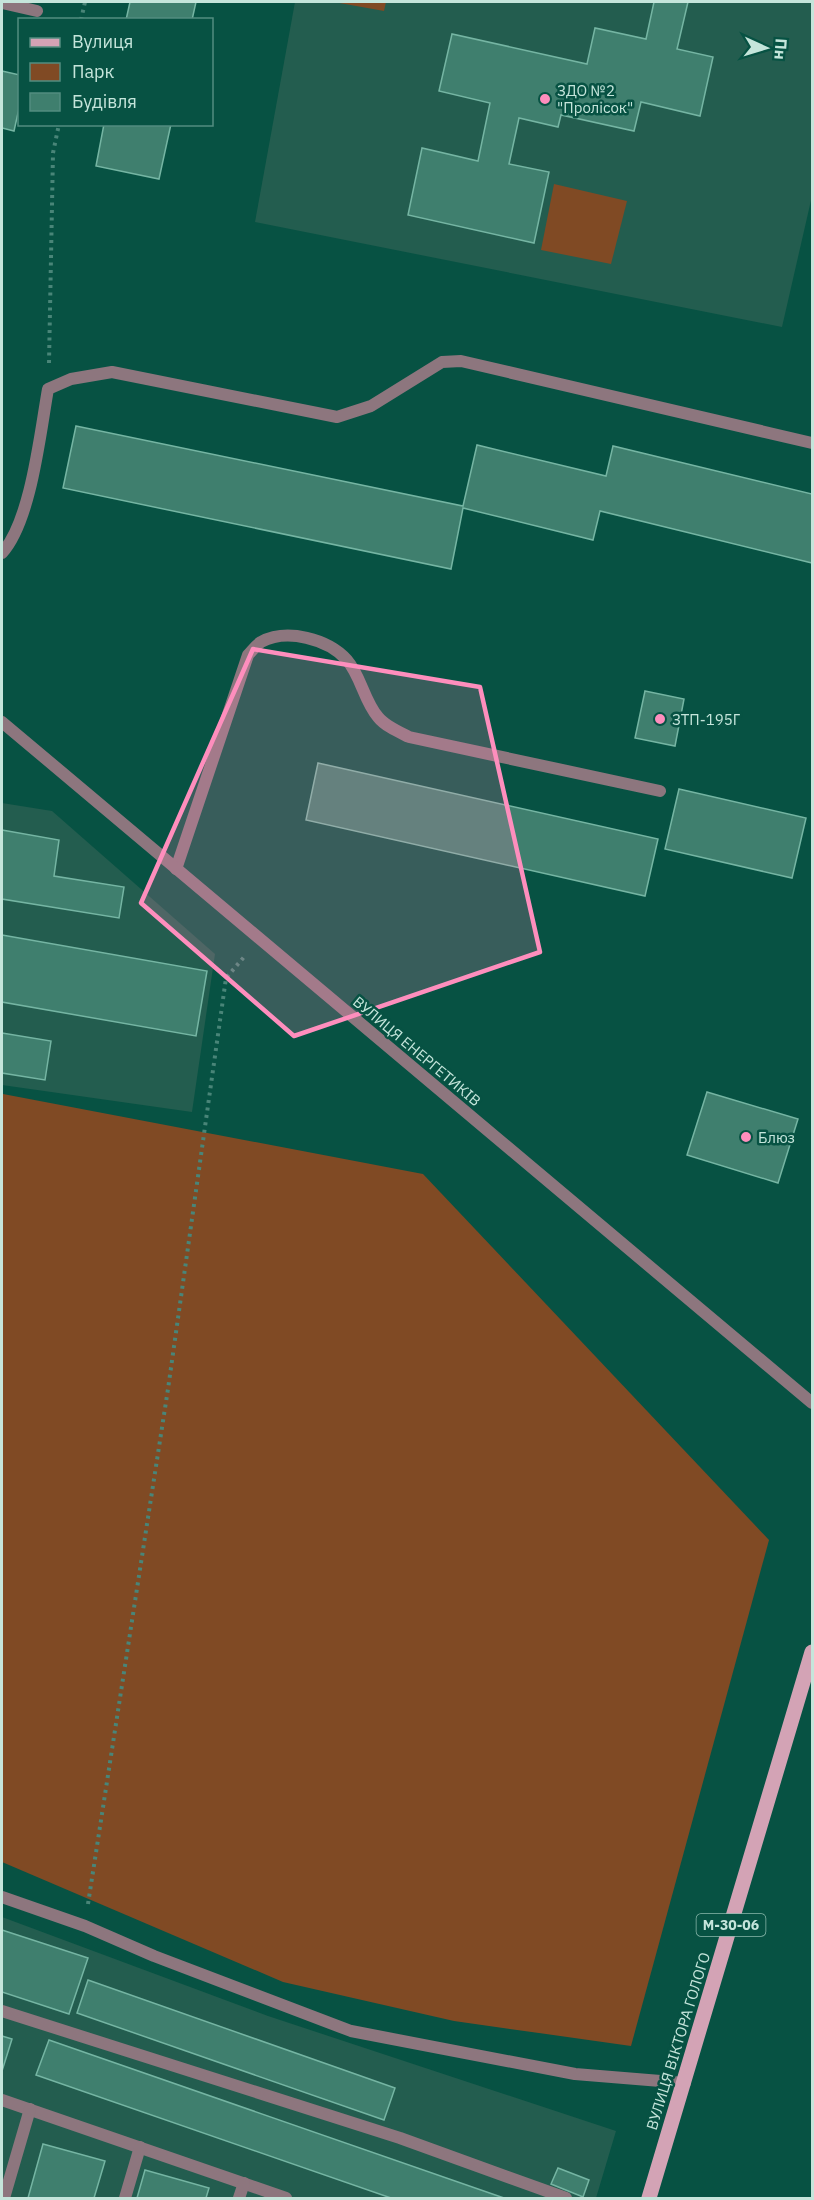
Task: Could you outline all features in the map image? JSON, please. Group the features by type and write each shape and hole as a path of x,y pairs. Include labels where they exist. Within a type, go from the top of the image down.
{"main road":[{"name":"ВУЛИЦЯ ВІКТОРА ГОЛОГО","path":"649,2199 813,1652"}],"street":[{"path":"2,3 38,11"},
{"path":"2,553 22,518 48,389 71,379 112,372 338,417 371,406 442,362 461,361 813,443"},
{"path":"176,868 248,655 261,642 279,637 307,639 333,649 348,661 378,717 409,737 660,791"},
{"name":"ВУЛИЦЯ ЕНЕРГЕТИКІВ","path":"2,722 813,1403"},
{"path":"2,1898 85,1926 154,1956 351,2031 575,2074 685,2083"},
{"path":"2,2011 400,2138 566,2199"},
{"path":"2,2100 286,2199"},
{"path":"4,2199 30,2109"},
{"path":"125,2199 140,2147"},
{"path":"239,2199 244,2184"}],"path":[{"path":"81,18 85,2"},
{"path":"48,389 53,153 59,126"},
{"path":"85,1926 168,1389 226,978 261,939"}],"highlighted area":[{"path":"253,649 480,687 540,952 294,1036 141,903"}],"shaded area":[{"name":"ЗДО №2 \"Пролісок\"","path":"295,2 812,2 812,196 782,327 255,222"},
{"path":"2,803 52,811 215,954 192,1112 2,1085"},
{"path":"2,1917 268,2016 616,2131 596,2198 2,2198"}],"green space":[{"path":"334,2 386,2 384,11"},
{"path":"554,184 627,201 611,264 541,250"},
{"path":"3,1094 423,1174 769,1540 631,2046 454,2021 283,1982 2,1862"}],"building":[{"path":"130,2 196,2 192,18 126,18"},
{"path":"654,2 688,2 677,49 713,57 700,116 641,102 634,131 561,115 558,127 519,118 509,164 549,172 534,243 408,215 422,148 478,161 490,103 439,91 452,34 587,64 595,28 646,39"},
{"path":"2,71 18,75 18,113 14,131 2,128"},
{"path":"104,126 171,126 159,179 96,166"},
{"path":"76,426 463,506 477,445 606,476 613,446 812,494 812,563 600,511 593,540 463,508 451,569 63,488"},
{"name":"ЗТП-195Г","path":"645,691 684,699 675,746 635,738"},
{"path":"318,763 658,839 645,896 306,820"},
{"path":"679,789 806,818 792,878 665,849"},
{"path":"2,830 59,840 54,876 124,887 119,918 2,899"},
{"path":"2,935 207,971 196,1036 2,1002"},
{"path":"2,1033 51,1041 45,1080 2,1073"},
{"path":"707,1092 798,1119 778,1183 687,1155"},
{"path":"2,1930 88,1958 69,2014 2,1992"},
{"path":"88,1980 395,2088 384,2120 77,2013"},
{"path":"2,2036 12,2039 2,2071"},
{"path":"49,2040 504,2198 391,2198 36,2075"},
{"path":"43,2144 105,2161 94,2198 28,2198"},
{"path":"558,2168 589,2180 583,2197 551,2184"},
{"path":"145,2170 209,2188 206,2198 137,2198"}],"place":[{"name":"ЗДО №2 \"Пролісок\"","path":"545,99"},
{"name":"ЗТП-195Г","path":"660,719"},
{"name":"Блюз","path":"746,1137"}]}
